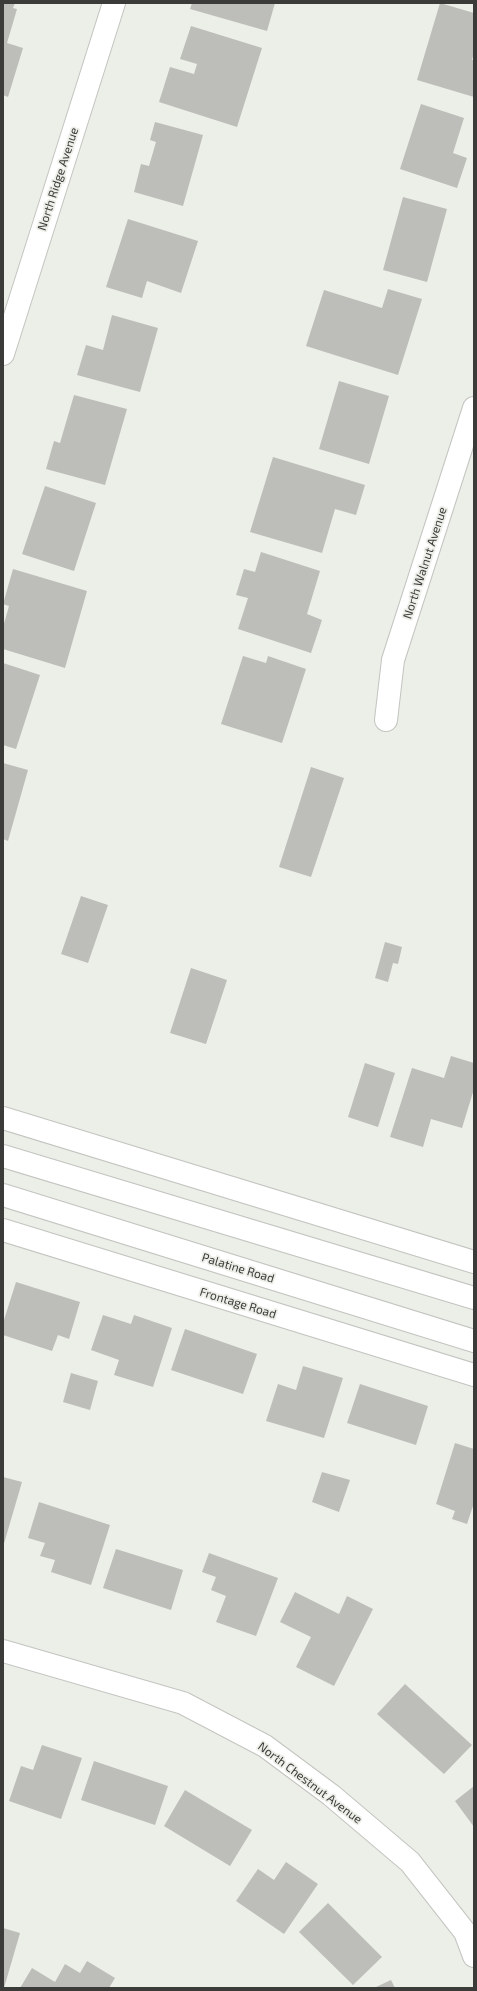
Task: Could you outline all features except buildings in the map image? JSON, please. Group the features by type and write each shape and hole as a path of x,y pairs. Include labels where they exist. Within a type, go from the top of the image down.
{"main road":[{"name":"North Ridge Avenue","path":"3,354 11,300 114,3"},
{"name":"North Walnut Avenue","path":"386,720 393,660 474,408"},
{"path":"3,1118 474,1262"},
{"path":"3,1156 474,1298"},
{"name":"Palatine Road","path":"3,1195 474,1341"},
{"name":"Frontage Road","path":"3,1230 474,1375"},
{"name":"North Chestnut Avenue","path":"3,1651 183,1703 265,1746 331,1795 410,1862 465,1932 474,1956"}]}
